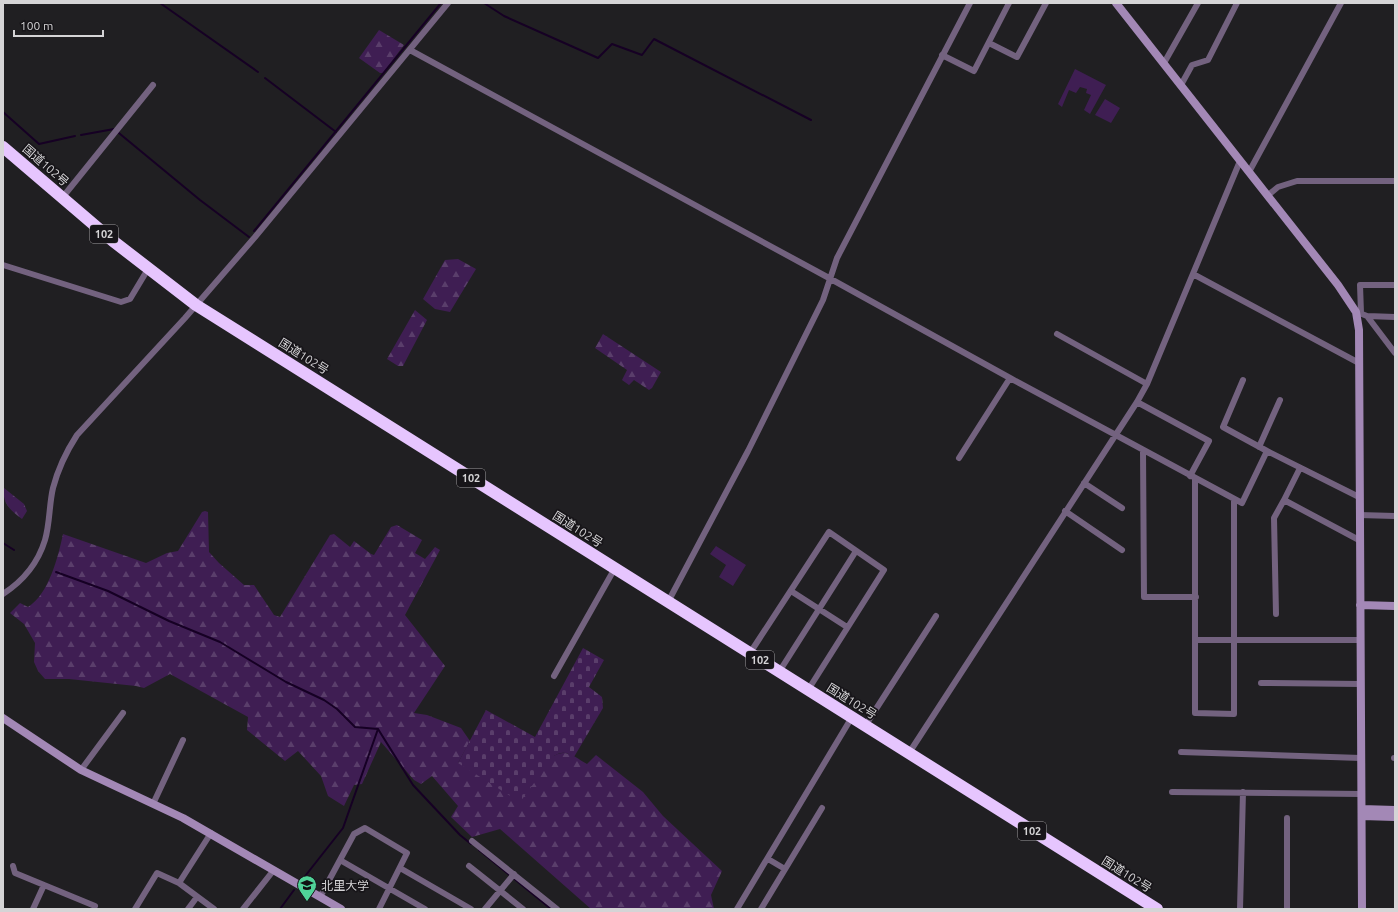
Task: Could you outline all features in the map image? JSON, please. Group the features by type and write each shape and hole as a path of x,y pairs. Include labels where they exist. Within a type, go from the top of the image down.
{"highway":[{"name":"国道102号","path":"3,147 148,269 196,305 1155,909"}],"street":[{"path":"3,594 16,586 27,575 40,554 45,540 57,477 67,451 77,435 196,305 255,237 448,3"},
{"path":"668,602 765,416 823,300 829,278 837,258 970,3"},
{"path":"942,55 974,71 1009,3"},
{"path":"989,43 1018,57 1046,3"},
{"path":"1116,3 1358,312 1367,316 1395,316"},
{"path":"1164,63 1198,3"},
{"path":"1181,85 1192,65 1208,60 1237,3"},
{"path":"1249,172 1341,3"},
{"path":"410,50 1116,436 1242,503 1267,451"},
{"path":"62,198 153,85"},
{"path":"909,753 1137,402 1147,384 1240,161"},
{"path":"1268,196 1278,187 1297,181 1395,181"},
{"path":"3,265 121,302 130,300 148,269"},
{"path":"1193,274 1359,363"},
{"path":"1362,909 1360,540 1358,497 1358,312 1360,285 1395,285"},
{"path":"1367,316 1395,352"},
{"path":"1057,334 1147,384"},
{"path":"959,458 1010,378"},
{"path":"1243,380 1223,427 1358,497"},
{"path":"1259,447 1280,400"},
{"path":"1137,402 1209,441 1192,477 1196,597 1195,714 1234,714 1234,499"},
{"path":"1143,450 1144,597 1196,597"},
{"path":"1276,614 1274,518 1300,468"},
{"path":"1084,483 1122,508"},
{"path":"1284,500 1360,540"},
{"path":"1065,511 1122,550"},
{"path":"1359,515 1395,516"},
{"path":"750,654 829,532 884,570 808,690"},
{"path":"779,672 856,551"},
{"path":"554,676 614,568"},
{"path":"791,591 847,627"},
{"path":"1360,605 1395,606"},
{"path":"865,726 936,616"},
{"path":"1196,640 1360,640"},
{"path":"1261,683 1361,684"},
{"path":"81,770 123,713"},
{"path":"737,909 852,717"},
{"path":"3,718 81,770 211,833 273,871 341,909"},
{"path":"153,804 183,740"},
{"path":"1180,752 1360,758"},
{"path":"1172,792 1361,794"},
{"path":"1240,909 1243,792"},
{"path":"762,909 822,808"},
{"path":"1362,813 1395,810"},
{"path":"1362,813 1395,817"},
{"path":"1287,818 1287,909"},
{"path":"320,897 354,834 365,828 407,853 379,909"},
{"path":"178,883 211,833"},
{"path":"472,841 512,876 557,909"},
{"path":"768,859 785,870"},
{"path":"340,860 425,909"},
{"path":"13,866 15,873 95,906"},
{"path":"469,866 523,909"},
{"path":"400,868 471,909"},
{"path":"244,909 273,871"},
{"path":"135,909 157,873 178,883 214,909"},
{"path":"485,909 512,876"},
{"path":"33,909 44,885"},
{"path":"188,909 198,897"}],"green space":[{"path":"379,30 404,45 383,73 380,73 359,58"},
{"path":"1075,69 1106,85 1090,114 1084,110 1091,95 1086,93 1087,89 1080,87 1076,93 1069,90 1062,107 1058,104"},
{"path":"1105,99 1120,108 1111,123 1095,115"},
{"path":"458,259 476,269 450,312 435,309 423,299 445,260"},
{"path":"415,310 427,320 403,366 398,366 387,359"},
{"path":"603,334 661,372 652,388 649,390 634,380 629,385 622,380 627,370 595,348"},
{"path":"3,484 4,488 24,504 27,511 22,519 9,508 5,501"},
{"path":"202,512 208,512 209,552 244,585 254,585 274,615 280,617 330,535 334,534 350,547 354,541 374,555 391,527 397,525 422,540 415,553 425,559 435,547 440,550 405,615 445,666 414,713 427,715 461,728 470,741 458,763 554,756 567,753 587,764 596,755 643,792 663,816 722,871 711,895 714,909 591,909 500,829 472,837 451,817 458,806 432,776 421,784 414,780 381,742 362,784 354,785 344,806 328,796 321,776 298,751 285,761 247,730 248,717 170,674 144,688 69,679 45,679 38,671 34,662 35,643 24,624 10,613 20,603 28,607 42,593 52,574 63,534 146,563 167,553 178,551"},
{"path":"716,546 746,565 733,586 719,577 726,565 710,554"},
{"path":"583,648 604,660 589,687 602,697 603,708 574,757 564,753 559,753 554,756 520,802 458,763 486,710 535,737"}],"waterway":[{"path":"160,3 258,72"},
{"path":"254,231 441,3"},
{"path":"484,3 504,16 598,58 612,44 642,55 654,39 811,120"},
{"path":"265,78 336,132"},
{"path":"3,112 39,144 75,136"},
{"path":"81,135 114,129 200,200 249,237"},
{"path":"3,543 14,550"},
{"path":"56,572 108,591 169,621 220,642 286,682 324,700 337,709 355,727 378,729 413,785 460,835 471,844"},
{"path":"302,880 343,828 378,729"},
{"path":"479,850 551,909"},
{"path":"280,909 294,890"}],"place":[{"name":"北里大学","path":"307,902"}]}
